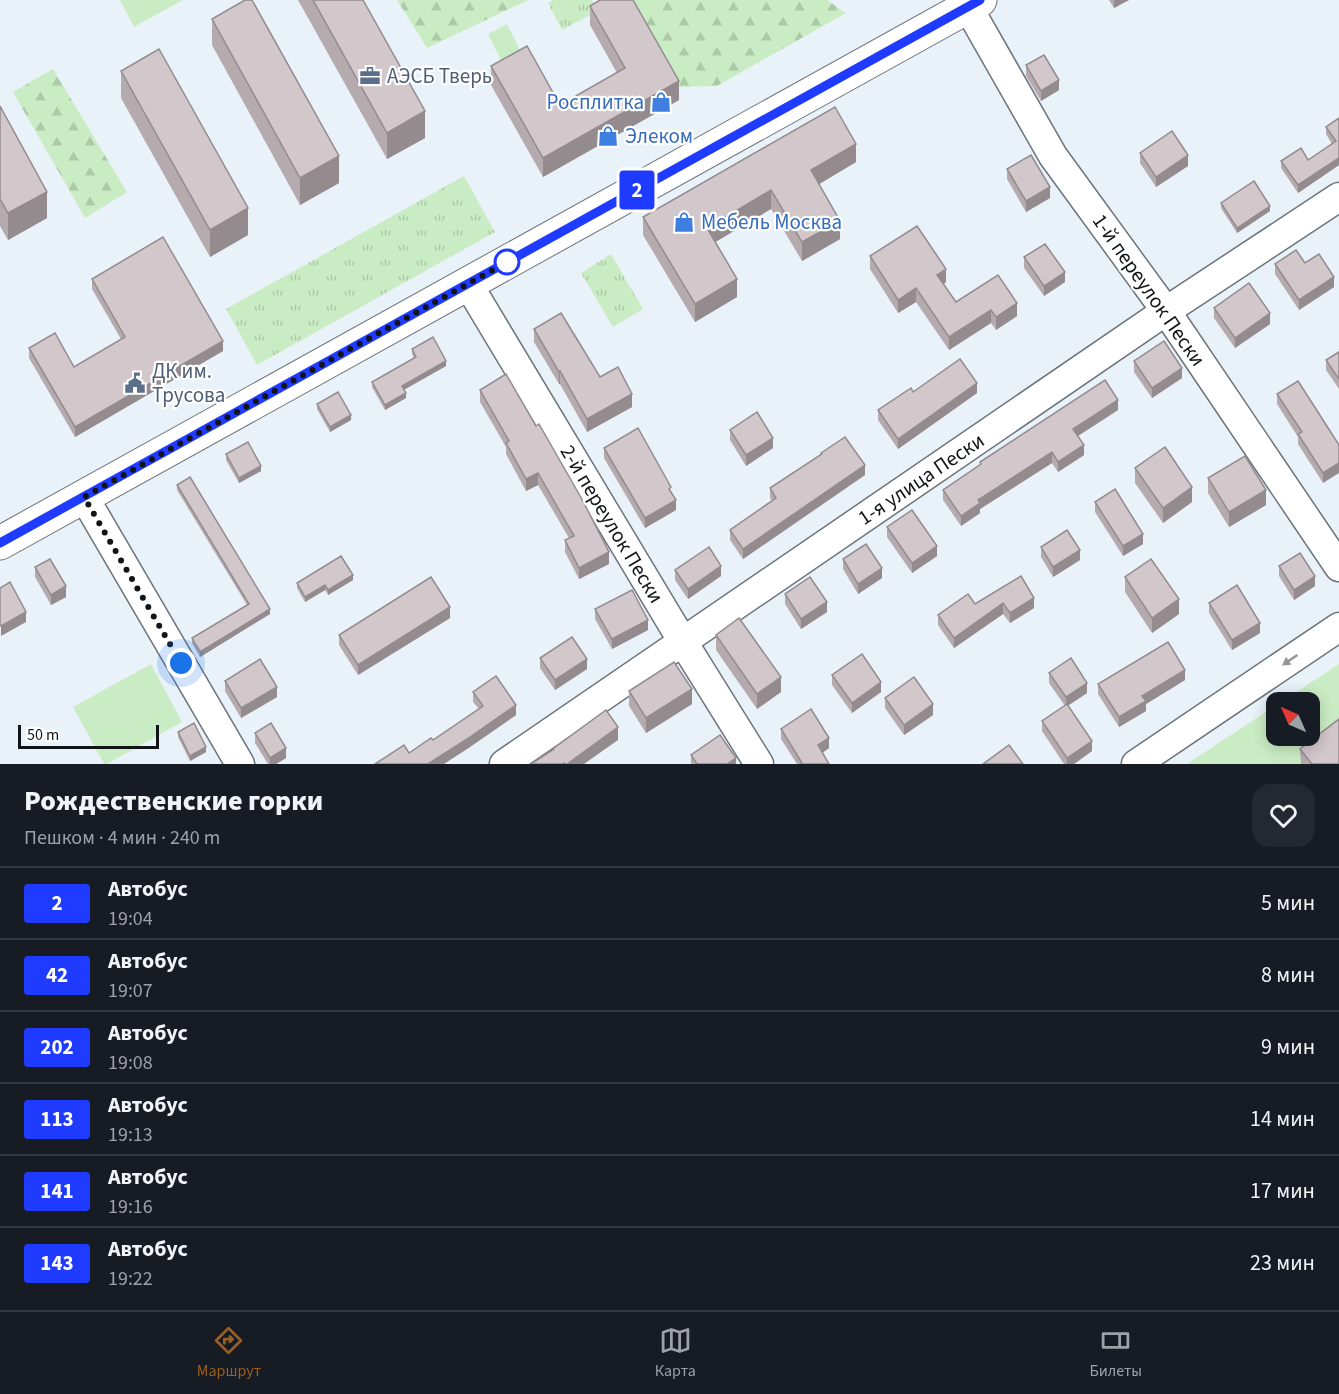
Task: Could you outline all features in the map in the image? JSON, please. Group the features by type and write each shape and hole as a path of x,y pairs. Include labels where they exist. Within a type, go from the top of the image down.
{"main road":[{"path":"0,543 974,3"}],"street":[{"name":"1-й переулок Пески","path":"974,3 1053,156 1166,311 1339,567"},
{"name":"1-я улица Пески","path":"504,764 1166,311 1339,197"},
{"name":"2-й переулок Пески","path":"468,284 759,764"},
{"path":"84,497 240,764"},
{"path":"1136,764 1339,627"}],"green space":[{"path":"120,0 183,0 134,27"},
{"path":"397,0 528,0 427,48"},
{"path":"553,0 592,0 598,11 562,30 548,3"},
{"path":"630,0 827,0 846,13 717,86 680,87"},
{"path":"507,24 523,56 504,66 488,34"},
{"path":"53,69 127,192 85,218 13,92"},
{"path":"464,176 495,232 257,365 226,309"},
{"path":"611,254 643,309 613,327 581,273"},
{"path":"151,664 182,722 104,764 73,707"},
{"path":"1339,664 1339,764 1187,764 1266,712 1266,746 1320,746 1320,692 1296,692"}],"building":[{"path":"245,0 252,0 339,156 300,178 212,19"},
{"path":"313,0 363,0 425,111 387,133"},
{"path":"600,0 633,0 679,81 543,158 491,66 527,46 560,105 625,68 590,6"},
{"path":"159,49 248,208 210,230 121,71"},
{"path":"1044,55 1059,80 1041,91 1026,65"},
{"path":"0,106 47,192 8,213 0,199"},
{"path":"835,107 856,144 811,170 840,221 802,242 771,190 707,228 737,279 695,304 643,217"},
{"path":"1339,118 1339,158 1298,185 1281,161 1301,148 1308,160 1336,141 1326,127"},
{"path":"1172,131 1188,155 1156,177 1140,153"},
{"path":"1031,155 1050,187 1026,201 1007,169"},
{"path":"1254,181 1270,206 1237,228 1221,203"},
{"path":"917,226 946,269 937,275 956,302 998,275 1017,303 996,317 991,310 949,337 916,288 898,300 870,256"},
{"path":"163,237 223,341 75,427 29,348 55,333 74,367 125,337 92,279"},
{"path":"1045,244 1065,272 1044,286 1024,257"},
{"path":"1296,250 1305,263 1319,254 1334,277 1299,300 1275,264"},
{"path":"1249,283 1270,313 1235,338 1214,308"},
{"path":"561,313 600,377 618,367 632,394 587,419 534,329"},
{"path":"433,337 446,361 402,386 406,393 385,405 372,382 416,357 412,349"},
{"path":"1164,341 1182,368 1152,388 1134,361"},
{"path":"1339,352 1339,379 1326,360"},
{"path":"960,359 977,383 898,439 878,410 911,388 913,392"},
{"path":"506,374 536,426 539,424 609,552 579,568 565,540 574,536 538,473 526,479 506,443 509,441 480,390"},
{"path":"1105,380 1118,400 1073,429 1084,445 1058,462 1052,452 978,500 980,503 961,516 943,490 981,464 980,462"},
{"path":"1298,381 1339,445 1339,463 1323,473 1298,434 1302,432 1277,394"},
{"path":"338,392 351,415 330,427 317,404"},
{"path":"757,412 773,438 746,455 730,430"},
{"path":"638,428 676,500 645,518 604,448"},
{"path":"845,437 865,465 743,549 730,530 776,498 770,488"},
{"path":"248,442 261,466 239,478 226,454"},
{"path":"1165,447 1192,487 1163,508 1135,468"},
{"path":"1245,456 1266,490 1229,512 1208,478"},
{"path":"190,477 270,609 200,652 192,638 249,604 177,485"},
{"path":"1115,489 1143,534 1123,546 1095,502"},
{"path":"912,510 937,546 912,563 887,527"},
{"path":"1067,530 1080,550 1053,567 1041,547"},
{"path":"866,544 882,568 858,584 843,559"},
{"path":"709,547 721,566 688,589 675,570"},
{"path":"1300,553 1315,576 1294,590 1279,566"},
{"path":"341,556 353,575 328,590 325,585 305,597 297,583"},
{"path":"50,559 66,586 51,595 35,567"},
{"path":"1151,559 1179,599 1152,618 1125,577"},
{"path":"1021,576 1034,598 1010,613 1003,603 954,638 938,615 968,594 975,604"},
{"path":"431,577 450,607 358,665 339,635"},
{"path":"810,577 827,602 801,619 785,594"},
{"path":"10,582 26,612 1,626 0,588"},
{"path":"1237,585 1260,623 1232,640 1209,603"},
{"path":"632,590 648,620 612,639 595,609"},
{"path":"739,618 781,677 757,694 716,635"},
{"path":"572,637 587,659 555,680 540,658"},
{"path":"1168,642 1185,670 1142,696 1146,701 1119,717 1098,684"},
{"path":"862,654 881,682 852,703 832,675"},
{"path":"1071,658 1087,683 1066,697 1049,673"},
{"path":"260,659 277,687 241,708 225,681"},
{"path":"674,662 692,689 646,718 629,691"},
{"path":"496,676 516,705 428,764 375,764 404,745 409,753 431,738 433,740 483,706 473,692"},
{"path":"914,677 933,704 904,725 885,698"},
{"path":"1067,704 1092,741 1067,758 1042,721"},
{"path":"811,709 829,738 818,745 829,764 800,764 802,763 781,729"},
{"path":"606,710 618,727 567,764 531,764 554,749"},
{"path":"1339,719 1339,764 1312,764 1300,749 1304,746 1320,746 1320,734"},
{"path":"194,723 206,747 190,756 178,732"},
{"path":"271,723 286,748 270,758 255,733"},
{"path":"720,735 736,758 727,764 697,764 691,755"},
{"path":"1009,745 1023,764 983,764"}],"bus line":[{"name":"2","path":"0,543 980,0"}],"place":[{"name":"АЭСБ Тверь","path":"370,76"},
{"name":"Росплитка","path":"661,102"},
{"name":"Элеком","path":"608,136"},
{"name":"Мебель Москва","path":"684,222"},
{"name":"ДК им. Трусова","path":"135,383"}],"route":[{"path":"181,663 84,497 507,262"}]}
